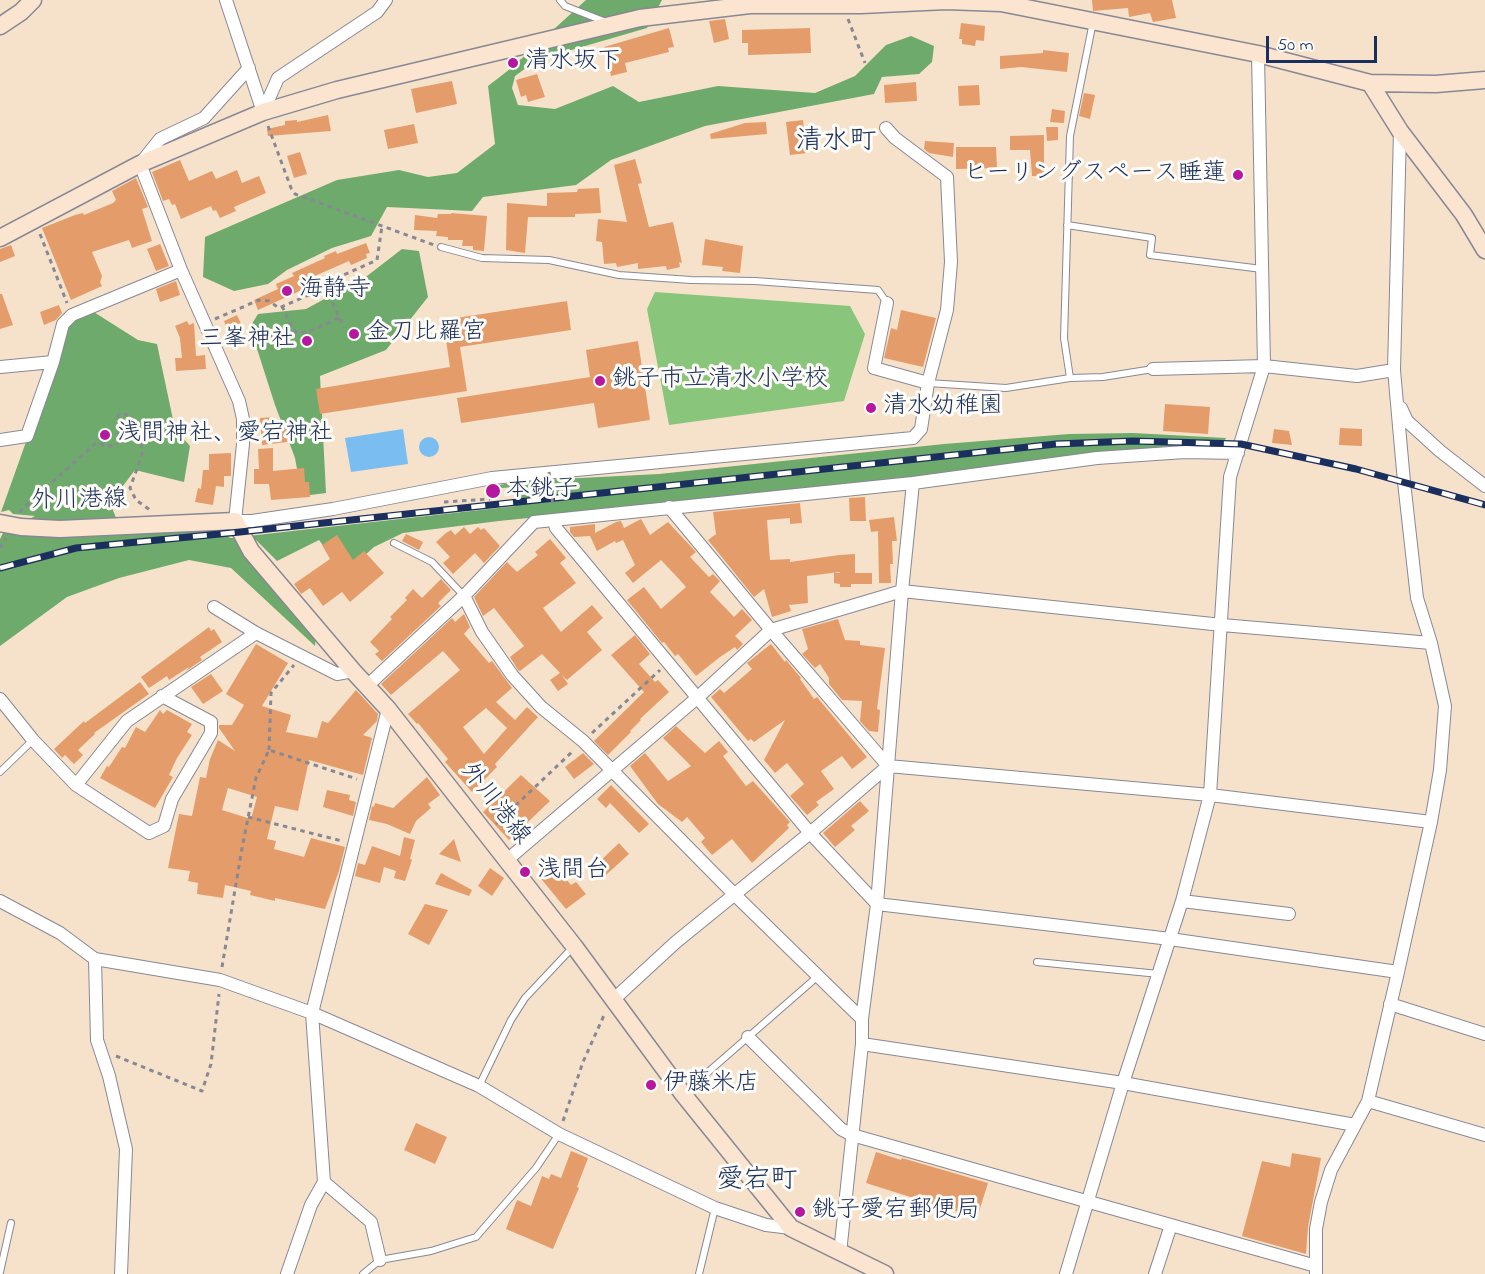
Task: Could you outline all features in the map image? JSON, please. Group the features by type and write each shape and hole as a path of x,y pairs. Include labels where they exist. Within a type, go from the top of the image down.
{"street":[{"path":"0,26 21,12 33,0"},
{"path":"226,0 263,111"},
{"path":"263,111 278,78 377,12 386,0"},
{"path":"0,238 140,164 263,111 348,88 613,24 753,2 861,5 930,1 1007,2 1093,22 1258,54 1370,83 1436,84 1485,80"},
{"path":"1065,1274 1123,1083 1182,901 1210,795 1230,477 1264,366 1258,54"},
{"path":"140,164 160,139 204,118 249,68"},
{"path":"1370,83 1400,131 1464,215 1485,250"},
{"path":"140,164 181,270 232,385 243,419 243,444 235,521 252,521 333,509 492,478 913,438 921,429 928,383 947,310 951,262 947,177 895,138 886,128"},
{"path":"748,1037 842,1129 852,1135 1171,1225 1316,1270 1316,1229 1321,1202 1331,1170 1368,1101 1398,972 1431,822 1440,770 1445,706 1431,643 1417,598 1394,370 1400,131"},
{"path":"0,440 27,436 53,362 63,324 72,315 181,270"},
{"path":"887,303 874,368 928,383"},
{"path":"0,367 53,362"},
{"path":"1152,369 1264,366 1357,376 1394,370"},
{"path":"1398,402 1407,421 1440,451 1485,486"},
{"path":"367,686 464,596 534,522 913,483 1145,453 1238,453"},
{"path":"840,1253 862,1044 862,1019 876,904 913,483"},
{"path":"669,507 888,766 1210,795 1431,822"},
{"name":"外川港線","path":"0,522 21,527 60,529 235,521 250,551 352,671 388,709 574,946 684,1094 791,1228 885,1274"},
{"path":"554,521 556,528 810,833 876,904 1170,939 1398,972"},
{"path":"507,860 697,698 771,630 902,591 1222,625 1431,643"},
{"path":"464,596 482,632 512,675 541,707 583,741 735,895 862,1019"},
{"path":"214,607 255,633 337,674 352,671"},
{"path":"76,785 128,721 255,633"},
{"path":"0,699 33,740 76,785 149,833 164,826 172,799 211,733 211,722 162,696"},
{"path":"287,1274 311,1205 324,1182 312,1013 388,709"},
{"path":"613,1000 676,942 888,766"},
{"path":"0,901 60,933 95,959 220,980 312,1013 479,1086 559,1134 715,1208 766,1226 791,1228"},
{"path":"1182,901 1289,914"},
{"path":"95,959 97,1040 110,1076 126,1149 120,1274"},
{"path":"1390,1004 1485,1034"},
{"path":"862,1044 1123,1083 1355,1125"},
{"path":"1368,1101 1485,1135"},
{"path":"324,1182 371,1222 380,1260"},
{"path":"1155,1274 1171,1225"}],"lane":[{"path":"560,0 565,6 613,24"},
{"path":"1070,378 1064,338 1070,136 1093,22"},
{"path":"1067,225 1152,238 1150,255 1263,269"},
{"path":"441,247 482,258 549,260 619,276 755,281 878,290 887,303"},
{"path":"928,383 1006,388 1152,369"},
{"path":"394,543 432,562 464,596"},
{"path":"0,772 33,740"},
{"path":"479,1086 511,1020 525,998 574,946"},
{"path":"1037,962 1159,974"},
{"path":"684,1094 817,976"},
{"path":"363,1274 380,1260 431,1251 476,1237 536,1168 559,1134"},
{"path":"699,1274 715,1208"},
{"path":"0,1272 11,1223"}],"path":[{"path":"847,17 865,63"},
{"path":"263,111 291,188 296,194 441,247"},
{"path":"35,221 72,315"},
{"path":"205,324 259,300 269,301 279,308 320,290 330,281 377,260 382,226"},
{"path":"325,286 344,328"},
{"path":"282,306 292,328 298,333 310,331 339,318"},
{"path":"26,504 97,442 106,447 118,443 118,415 126,414 140,430 142,455 130,488 136,500 154,513 156,524"},
{"path":"549,471 553,506"},
{"path":"101,1050 202,1091 212,1064 220,980 248,817 256,778 269,750 271,693 301,656"},
{"path":"269,750 370,784"},
{"path":"248,817 355,844"},
{"path":"559,1134 583,1062 613,1000"}],"green space":[{"path":"586,0 662,0 647,28 537,60 515,76 512,88 518,105 555,109 613,86 639,102 718,86 815,93 855,76 886,45 911,36 934,46 932,62 919,74 882,77 874,94 705,126 611,160 576,185 483,197 472,211 387,207 371,236 332,248 287,270 268,284 234,291 203,277 205,237 337,180 399,170 428,177 457,173 495,144 488,86"},
{"path":"402,249 419,251 428,297 386,350 320,376 326,493 302,496 295,458 250,327 258,314 306,309 367,276"},
{"path":"655,292 850,306 865,334 844,401 669,425 647,309"},
{"path":"89,309 138,340 157,344 175,429 190,446 184,482 135,470 110,503 123,535 221,529 230,538 516,506 514,487 490,489 489,487 521,481 659,474 944,444 1069,434 1133,433 1226,438 1225,440 1004,467 403,533 374,547 344,574 319,540 277,561 256,540 242,552 316,634 315,646 231,568 189,560 119,578 67,597 0,646 0,539 3,533 35,516 13,514 9,510 1,512 68,324"}],"water":[{"path":"403,429 408,464 351,472 345,438"},
{"path":"425,437 433,437 439,443 439,451 433,457 425,457 419,451 419,443"}],"building":[{"path":"1092,0 1172,0 1176,18 1153,22 1150,13 1129,17 1128,8 1093,11"},
{"path":"725,19 729,39 714,43 709,21"},
{"path":"961,23 985,26 984,41 976,40 975,46 962,44 962,39 959,39"},
{"path":"669,28 674,47 668,48 669,52 625,63 627,72 611,76 604,47"},
{"path":"810,28 811,53 748,55 748,43 742,43 742,30"},
{"path":"1043,50 1069,53 1067,72 1021,67 1000,69 1000,56 1043,53"},
{"path":"537,74 545,97 528,102 526,95 521,97 516,80"},
{"path":"452,81 457,104 416,113 411,89"},
{"path":"916,82 917,101 885,103 884,85"},
{"path":"979,85 980,105 959,106 958,86"},
{"path":"1084,93 1095,95 1090,119 1079,116"},
{"path":"1052,109 1065,111 1064,123 1050,122"},
{"path":"328,115 331,131 268,136 267,129 285,125 285,121 297,120 297,122"},
{"path":"803,120 807,153 790,155 786,122"},
{"path":"766,122 767,134 711,139 710,134 745,123"},
{"path":"414,124 418,143 388,149 384,130"},
{"path":"1046,127 1058,127 1058,140 1047,141"},
{"path":"1044,135 1044,176 1032,176 1030,150 1010,150 1010,136"},
{"path":"925,141 954,143 953,157 929,153 924,149"},
{"path":"956,147 996,147 997,168 956,169"},
{"path":"300,152 307,174 294,178 287,156"},
{"path":"635,159 642,183 638,184 649,227 673,222 682,263 679,262 680,267 667,270 666,266 638,269 638,263 617,267 616,263 604,264 602,242 596,241 598,219 627,222 614,165"},
{"path":"180,160 189,181 212,171 216,179 237,170 242,183 259,176 266,193 234,207 236,211 220,218 211,206 181,219 175,204 172,205 169,199 163,201 152,172"},
{"path":"136,178 148,207 142,209 152,241 132,248 129,240 92,252 102,276 100,282 102,286 71,300 42,228 113,203 116,200 112,191"},
{"path":"599,188 601,213 575,214 575,217 528,217 525,253 506,250 507,203 547,206 547,193 577,192 578,189"},
{"path":"438,214 487,216 484,251 473,250 473,246 462,246 463,240 448,240 448,237 436,236 437,231 414,230 415,215 437,218"},
{"path":"705,239 743,246 740,273 722,271 723,267 702,265"},
{"path":"366,243 370,253 366,254 367,258 351,265 349,261 310,278 313,285 258,310 254,300 278,289 276,284 294,276 292,273 336,251 337,254"},
{"path":"160,244 169,266 156,271 147,249"},
{"path":"11,245 15,256 0,262 0,249"},
{"path":"176,281 180,295 160,302 156,289"},
{"path":"0,294 2,294 13,325 0,329"},
{"path":"567,301 571,330 460,347 467,391 320,414 316,389 450,367 443,320"},
{"path":"59,305 62,313 56,320 44,325 40,312"},
{"path":"901,310 936,318 923,367 884,358 891,328 897,330"},
{"path":"237,315 242,326 228,331 224,321"},
{"path":"187,321 189,325 194,323 196,356 205,355 206,369 176,371 175,358 182,358 180,338 175,326"},
{"path":"638,341 650,420 598,428 594,403 461,423 457,398 590,377 586,350"},
{"path":"1165,404 1210,407 1208,434 1163,431"},
{"path":"275,417 277,430 286,429 287,442 262,445 260,418"},
{"path":"1340,428 1362,429 1362,446 1339,445"},
{"path":"1274,429 1289,431 1292,445 1272,443"},
{"path":"273,448 273,471 304,468 305,482 309,482 310,497 271,500 269,484 254,484 254,469 259,469 258,449"},
{"path":"231,453 231,476 224,476 224,487 216,486 213,505 195,502 198,488 201,489 203,470 209,470 209,454"},
{"path":"865,497 866,521 850,521 849,498"},
{"path":"800,503 802,523 790,524 790,518 767,520 770,560 790,559 790,562 855,554 855,573 872,573 872,584 851,584 851,587 840,587 840,584 834,583 834,573 840,572 807,576 808,603 789,605 791,611 772,617 764,589 754,597 708,540 716,534 713,512"},
{"path":"894,517 897,541 892,541 891,583 879,583 878,531 871,532 869,520"},
{"path":"641,519 650,535 668,522 696,552 690,557 709,577 713,574 720,581 710,592 734,617 742,609 752,620 735,636 743,644 737,650 735,647 696,676 678,654 675,656 664,642 662,643 627,600 644,587 661,609 686,587 661,560 633,583 625,573 635,565 623,540 616,543 615,541 597,551 590,536 574,537 570,532 570,527 595,524 595,533 621,521 624,528"},
{"path":"464,527 470,534 478,527 481,530 484,528 500,546 484,563 475,553 453,574 443,563 450,557 436,542 451,530 455,535"},
{"path":"406,534 423,542 419,550 402,541"},
{"path":"337,535 353,560 364,551 384,573 350,602 342,592 323,606 310,588 301,594 294,584 330,559 322,545"},
{"path":"550,539 566,558 560,563 576,583 543,608 561,632 592,605 603,618 587,632 602,650 567,680 562,675 568,684 558,691 550,680 560,673 542,654 520,671 518,670 510,657 524,646 494,608 483,616 474,597 507,562 517,572 538,555 535,552"},
{"path":"441,579 451,590 438,603 441,606 382,661 375,654 379,651 370,642 392,619 390,617 407,600 405,598 413,589 422,598"},
{"path":"464,614 470,627 464,634 489,663 492,661 512,688 496,702 515,720 527,707 538,717 495,764 497,767 472,792 445,762 448,759 408,714 460,670 443,651 391,695 381,684 452,618 455,622","holes":["486,708 507,728 484,754 463,727"]},
{"path":"838,619 845,640 860,641 860,645 885,648 877,709 880,710 878,732 869,731 860,721 862,701 842,700 829,684 829,678 820,664 815,668 802,654 808,649 802,629"},
{"path":"209,627 211,631 214,629 222,642 200,657 202,660 186,671 189,667 169,680 167,676 149,688 141,677"},
{"path":"635,635 650,654 639,664 655,682 658,680 669,692 640,719 631,732 608,755 594,741 644,692 611,655"},
{"path":"256,644 288,663 262,706 291,715 286,732 317,738 322,721 328,723 356,690 378,714 377,721 363,735 372,738 363,775 309,760 298,811 275,806 267,839 276,841 274,849 304,857 311,838 345,847 325,909 250,895 251,891 225,885 223,898 197,894 198,883 188,881 190,871 168,868 179,814 192,816 200,777 206,778 210,759 218,740 235,751 219,725 232,725 244,705 226,694","holes":["228,788 257,797 251,819 222,810"]},
{"path":"771,644 801,678 814,699 817,697 867,757 852,769 842,756 821,771 834,789 816,802 819,805 807,815 790,796 804,784 787,763 775,773 764,760 785,720 754,742 751,739 748,741 711,697 720,689 724,693 752,669 747,663"},
{"path":"211,674 223,691 203,704 191,687"},
{"path":"140,682 149,694 94,733 78,750 83,755 74,764 65,755 62,758 54,749 84,721 85,723"},
{"path":"160,710 163,714 167,710 192,724 187,732 192,735 177,758 169,775 173,777 155,808 100,778 122,747 125,748 136,727 145,732"},
{"path":"676,726 705,753 719,741 728,752 723,756 746,786 753,781 790,822 787,825 789,828 752,863 732,839 712,855 701,842 705,838 687,817 682,822 658,804 630,766 645,753 668,781 691,766 663,738"},
{"path":"583,753 594,764 574,779 565,767"},
{"path":"521,775 550,801 509,840 483,812"},
{"path":"427,777 440,795 428,804 431,808 416,821 410,834 387,824 369,820 372,806 374,807 375,803 393,808"},
{"path":"611,785 649,824 639,833 610,803 606,808 597,799"},
{"path":"327,790 350,795 349,800 356,802 353,816 323,807"},
{"path":"860,801 869,811 851,826 855,830 835,847 823,833"},
{"path":"404,837 415,840 410,859 412,860 405,881 394,878 396,871 384,867 380,883 355,876 358,863 365,865 372,846 400,856"},
{"path":"454,839 461,862 439,854"},
{"path":"619,843 629,854 606,875 596,865"},
{"path":"553,863 571,885 576,882 586,894 566,909 538,875"},
{"path":"490,868 504,878 492,896 478,886"},
{"path":"441,873 472,890 469,896 435,884"},
{"path":"425,904 448,910 429,945 408,934"},
{"path":"416,1123 447,1137 435,1164 404,1150"},
{"path":"571,1151 588,1158 577,1187 579,1188 553,1249 506,1229 517,1200 531,1206 542,1176 549,1179 551,1174 561,1178"},
{"path":"876,1152 988,1183 977,1218 866,1183"},
{"path":"1292,1153 1321,1158 1308,1227 1306,1254 1242,1236 1262,1161 1290,1167"}],"railway":[{"path":"0,568 76,548 1056,444 1133,441 1241,444 1356,469 1485,505"}],"place":[{"name":"清水坂下","path":"513,63"},
{"name":"ヒーリングスペース睡蓮","path":"1238,175"},
{"name":"海静寺","path":"287,291"},
{"name":"金刀比羅宮","path":"354,334"},
{"name":"三峯神社","path":"307,341"},
{"name":"銚子市立清水小学校","path":"600,381"},
{"name":"清水幼稚園","path":"871,408"},
{"name":"浅間神社、愛宕神社","path":"105,435"},
{"name":"本銚子","path":"493,491"},
{"name":"浅間台","path":"525,872"},
{"name":"伊藤米店","path":"651,1085"},
{"name":"銚子愛宕郵便局","path":"800,1212"}],"district":[{"name":"清水町","path":"836,144"},
{"name":"愛宕町","path":"757,1183"}]}
